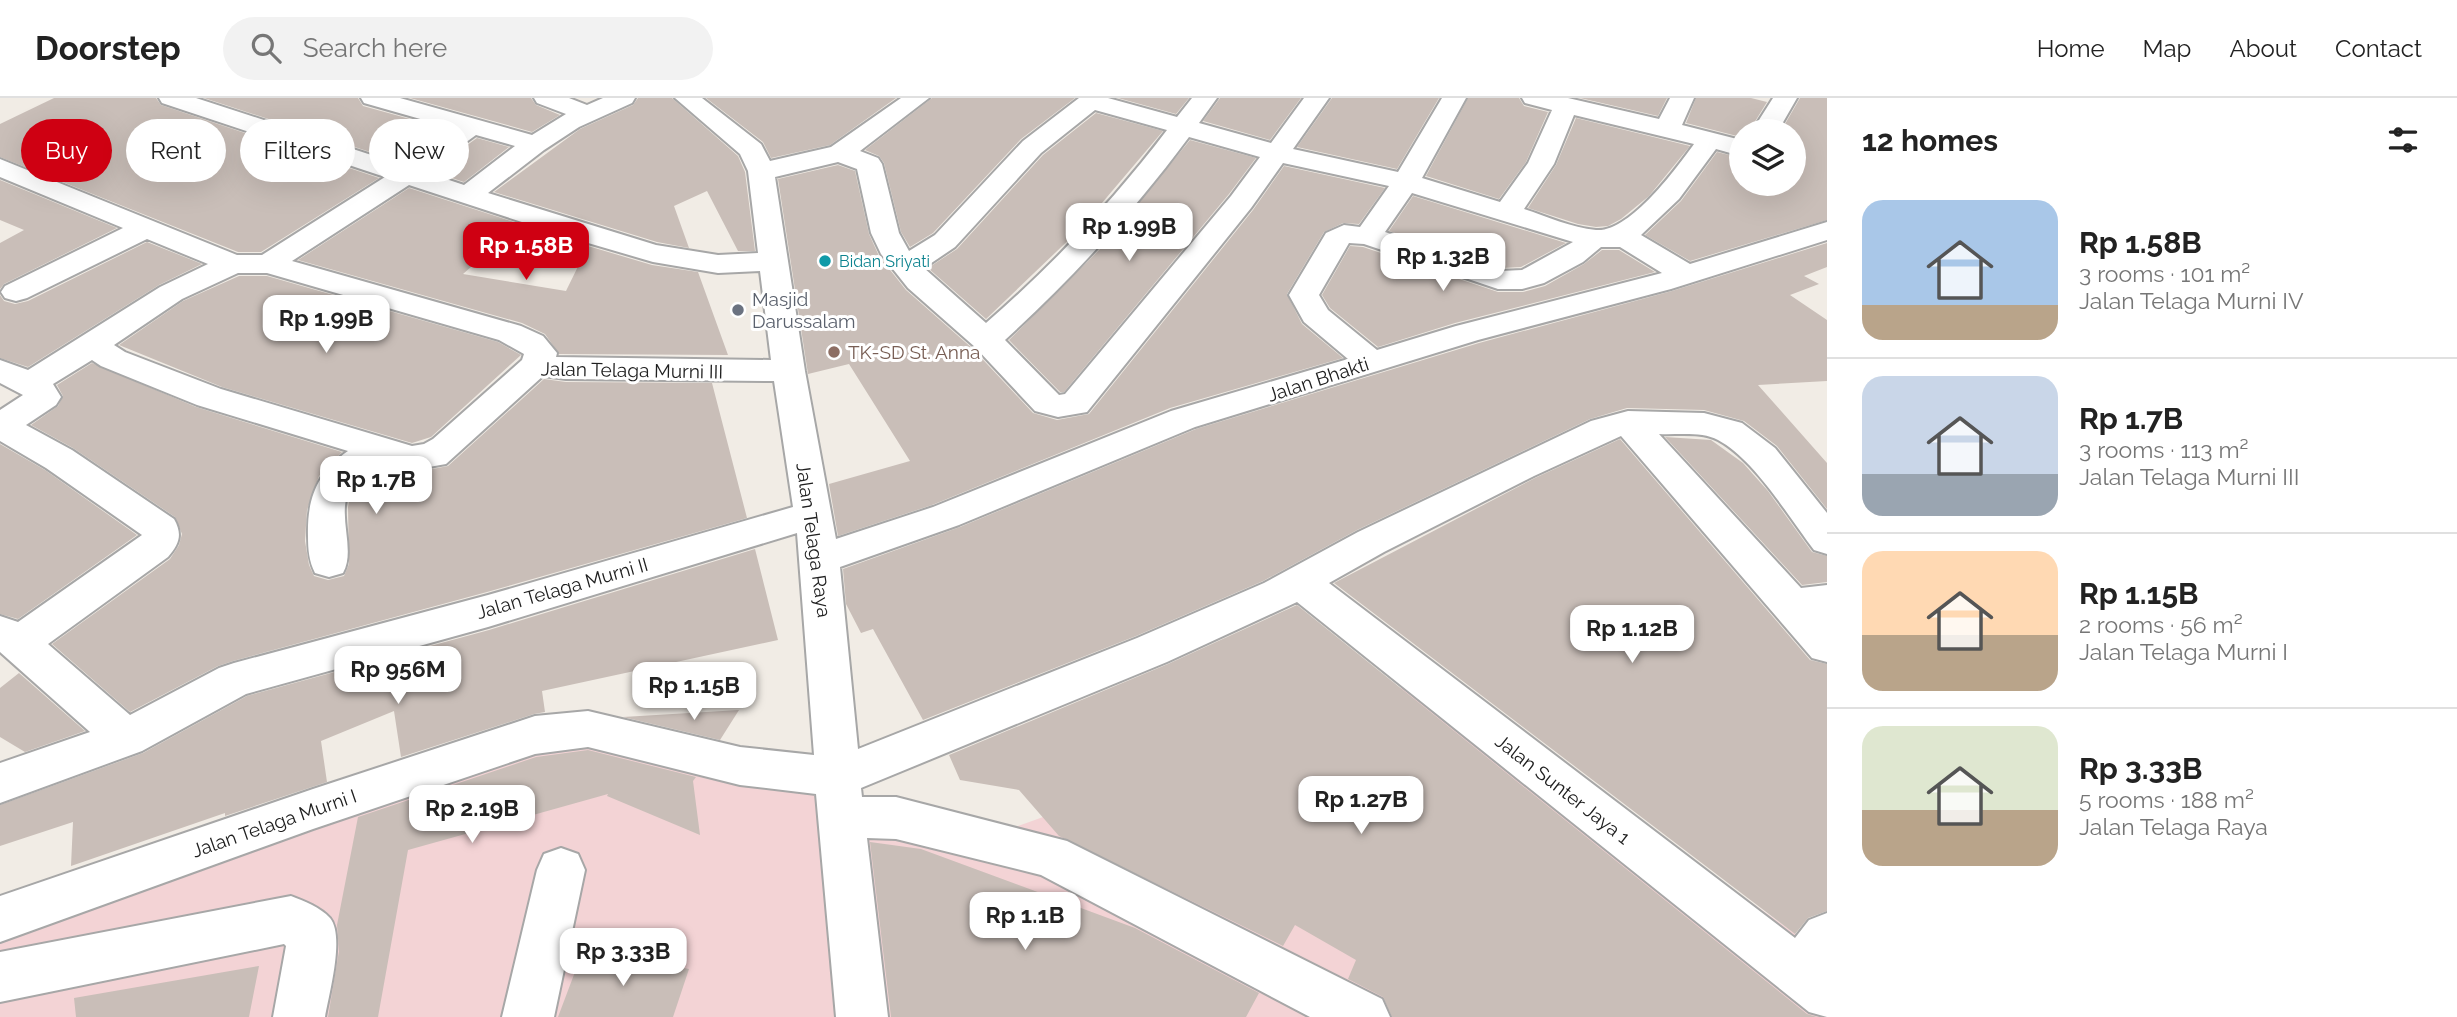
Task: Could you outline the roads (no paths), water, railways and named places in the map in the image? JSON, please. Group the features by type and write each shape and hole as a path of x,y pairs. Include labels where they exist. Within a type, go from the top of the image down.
{"street":[{"path":"171,98 369,163"},
{"path":"373,98 535,144"},
{"path":"546,98 588,114"},
{"path":"468,195 535,144 623,98"},
{"name":"Jalan Telaga Raya","path":"687,98 752,150 761,171 789,371 820,559 839,797 862,1017"},
{"path":"986,340 1041,291 1132,194 1205,98"},
{"path":"840,153 869,164 885,233 906,266 936,299 986,340 1047,403 1058,406 1075,404 1174,287 1317,98"},
{"path":"1368,236 1406,182 1454,98"},
{"path":"1534,98 1669,126 1729,145"},
{"path":"1669,126 1682,98"},
{"path":"1772,119 1785,98"},
{"path":"761,171 840,153 909,99"},
{"path":"906,266 945,241 1032,147 1093,100 1181,128 1276,153 1406,182 1607,238 1685,274"},
{"path":"1508,211 1541,164 1562,102"},
{"path":"1371,362 1315,315 1304,295 1336,239 1344,234 1368,236 1497,280 1516,281 1529,278 1607,238 1664,202 1709,140"},
{"path":"0,167 233,264 268,264 510,333 532,343 541,353 536,365"},
{"path":"268,264 395,182"},
{"path":"428,182 653,253 718,264 775,261"},
{"path":"5,292 146,228"},
{"name":"Jalan Bhakti","path":"820,559 946,516 1183,419 1827,231"},
{"path":"14,377 92,345 171,293 233,264"},
{"name":"Jalan Telaga Murni III","path":"92,345 113,359 209,397 376,448 417,472 536,365 566,369 669,372 789,371"},
{"path":"14,377 43,392 44,397 0,426 59,459 162,529 161,539 154,547 10,638 126,738"},
{"path":"1628,422 1812,605 1827,646"},
{"path":"839,797 1300,582 1371,542 1521,467 1603,429 1628,422 1704,424 1730,431 1762,457 1827,540"},
{"path":"329,563 326,525 332,488 337,480 376,448"},
{"name":"Jalan Telaga Murni II","path":"0,783 126,738 234,680 488,611 813,515"},
{"name":"Jalan Sunter Jaya 1","path":"1300,582 1818,968"},
{"name":"Jalan Telaga Murni I","path":"0,919 313,809 535,735 588,729 740,766 896,818 1050,856 1364,1017"},
{"path":"528,1017 561,870"},
{"path":"0,977 291,919 313,936 299,1017"}],"place":[{"name":"Bidan Sriyati","path":"825,261"},
{"name":"Masjid Darussalam","path":"738,310"},
{"name":"TK-SD St. Anna","path":"834,352"}]}
